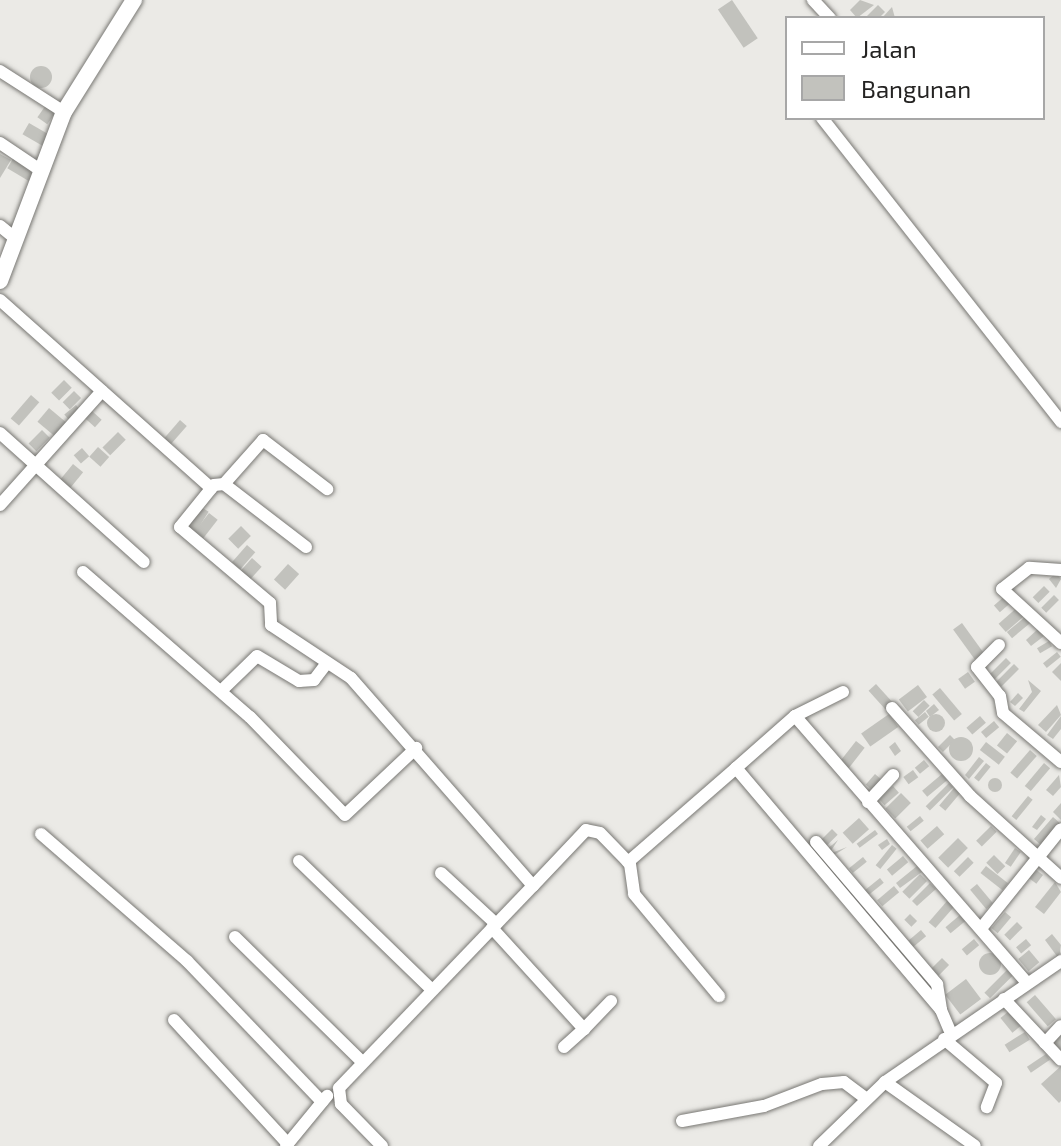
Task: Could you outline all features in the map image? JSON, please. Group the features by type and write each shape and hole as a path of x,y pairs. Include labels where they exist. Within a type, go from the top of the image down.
{"main road":[{"path":"0,281 64,112 134,0"}],"street":[{"path":"813,0 828,16"},
{"path":"0,71 64,112"},
{"path":"824,120 1061,422"},
{"path":"0,143 40,170"},
{"path":"0,226 16,239"},
{"path":"0,300 102,391 218,486 306,547"},
{"path":"0,505 102,391"},
{"path":"0,433 144,562"},
{"path":"327,489 263,440 218,486 182,531 270,603 271,625 351,678 416,748 533,886"},
{"path":"1061,570 1029,568 1002,589 1061,643"},
{"path":"83,572 221,691 345,815 416,748"},
{"path":"999,645 977,667 1000,696 1003,713 1061,762"},
{"path":"221,691 257,656 299,681 314,680 326,664"},
{"path":"628,862 795,716 843,692"},
{"path":"892,708 926,752 1061,878"},
{"path":"795,716 868,802 983,926 1027,983"},
{"path":"736,768 900,950 941,1001"},
{"path":"868,802 893,775"},
{"path":"983,926 1061,829"},
{"path":"174,1020 287,1145 322,1102 339,1088 586,830 600,833 628,862 634,894 719,996"},
{"path":"41,834 187,961 322,1102"},
{"path":"816,842 941,1001 948,1037 996,1083 987,1107"},
{"path":"299,861 432,990"},
{"path":"441,873 494,926 584,1029"},
{"path":"235,937 362,1062"},
{"path":"819,1146 865,1098 885,1082 1061,961"},
{"path":"1004,999 1061,1060"},
{"path":"564,1047 611,1001"},
{"path":"1045,1043 1061,1026"},
{"path":"682,1121 764,1106 822,1084 844,1082 865,1098"},
{"path":"885,1082 975,1146"},
{"path":"339,1088 341,1104 382,1146"}],"building":[{"path":"732,0 758,38 744,48 718,10"},
{"path":"860,0 874,5 860,16 850,10"},
{"path":"878,5 885,12 881,16 867,16"},
{"path":"892,7 894,16 884,16"},
{"path":"41,66 49,69 52,77 49,85 41,88 33,85 30,77 33,69"},
{"path":"46,105 56,112 47,124 37,117"},
{"path":"29,123 50,135 43,146 23,134"},
{"path":"0,154 11,160 0,178"},
{"path":"14,157 36,170 30,182 7,168"},
{"path":"64,380 72,388 59,401 51,393"},
{"path":"74,391 81,398 70,409 63,402"},
{"path":"31,395 39,402 19,426 11,418"},
{"path":"76,405 80,410 68,419 64,414"},
{"path":"49,408 68,424 57,438 37,422"},
{"path":"92,411 102,420 95,427 85,418"},
{"path":"180,420 187,426 168,447 162,441"},
{"path":"42,430 50,438 36,451 29,443"},
{"path":"118,432 126,440 110,455 102,448"},
{"path":"98,447 109,457 100,467 89,457"},
{"path":"82,448 89,456 81,464 74,455"},
{"path":"73,464 83,472 69,490 59,482"},
{"path":"201,507 209,512 195,534 187,529"},
{"path":"209,513 218,520 203,539 194,532"},
{"path":"241,526 251,536 238,549 228,539"},
{"path":"247,545 255,552 240,570 232,562"},
{"path":"252,558 262,567 250,580 240,571"},
{"path":"288,564 299,574 285,590 274,580"},
{"path":"1056,573 1061,579 1056,588 1049,579"},
{"path":"1044,586 1050,592 1038,603 1033,597"},
{"path":"1006,595 1012,602 1000,612 994,605"},
{"path":"1054,595 1059,600 1046,613 1041,608"},
{"path":"1019,606 1026,614 1006,632 999,624"},
{"path":"1026,616 1031,622 1012,638 1007,632"},
{"path":"962,623 984,653 975,659 953,629"},
{"path":"1038,629 1044,636 1031,646 1026,640"},
{"path":"1049,641 1052,646 1040,653 1037,648"},
{"path":"1057,652 1061,657 1047,668 1043,663"},
{"path":"1006,658 1011,663 995,679 990,674"},
{"path":"1061,663 1061,681 1052,672"},
{"path":"1014,664 1019,669 1001,687 996,682"},
{"path":"968,672 975,682 965,689 958,679"},
{"path":"1028,680 1041,691 1024,712 1019,709 1032,692"},
{"path":"876,684 893,703 885,709 869,691"},
{"path":"918,685 927,697 908,711 899,699"},
{"path":"940,688 962,714 954,720 932,694"},
{"path":"1018,693 1023,698 1015,706 1010,702"},
{"path":"924,700 930,706 918,717 913,711"},
{"path":"934,704 939,710 930,717 926,711"},
{"path":"1057,705 1061,715 1046,732 1038,725"},
{"path":"925,712 929,717 919,725 915,720"},
{"path":"889,714 898,727 870,747 861,734"},
{"path":"936,714 945,723 936,732 927,723"},
{"path":"980,716 986,723 972,735 966,728"},
{"path":"1061,716 1061,729 1053,739 1047,735"},
{"path":"994,721 999,727 986,738 981,732"},
{"path":"1007,733 1017,741 1007,754 997,745"},
{"path":"950,735 955,740 943,752 938,747"},
{"path":"961,737 970,740 973,749 970,758 961,761 952,758 949,749 952,740"},
{"path":"856,741 865,748 847,770 839,763"},
{"path":"895,742 901,751 895,756 889,747"},
{"path":"986,742 1005,757 999,765 980,750"},
{"path":"1030,750 1037,756 1017,779 1010,773"},
{"path":"979,757 984,761 969,779 965,775"},
{"path":"924,760 929,766 920,774 915,768"},
{"path":"986,763 991,767 979,782 974,778"},
{"path":"1044,763 1050,768 1031,791 1025,786"},
{"path":"913,770 918,777 909,784 903,777"},
{"path":"875,774 883,781 874,792 866,785"},
{"path":"942,774 947,780 927,797 922,791"},
{"path":"1059,775 1061,787 1053,796 1046,790"},
{"path":"995,778 1002,785 995,792 988,785"},
{"path":"949,783 953,787 930,811 926,806"},
{"path":"893,786 899,793 885,805 879,798"},
{"path":"954,788 960,793 945,811 939,806"},
{"path":"901,793 911,803 895,818 885,809"},
{"path":"1028,796 1033,800 1016,820 1012,816"},
{"path":"1061,803 1061,820 1053,812"},
{"path":"1041,815 1046,819 1037,830 1032,827"},
{"path":"920,816 924,821 911,831 907,827"},
{"path":"1053,817 1061,825 1042,846 1034,839"},
{"path":"859,818 869,829 853,844 843,833"},
{"path":"937,826 944,834 928,849 920,840"},
{"path":"991,826 997,832 982,847 976,841"},
{"path":"832,829 838,835 826,847 820,841"},
{"path":"875,830 878,834 860,848 857,844"},
{"path":"958,838 968,848 948,868 938,858"},
{"path":"887,839 890,844 882,850 878,845"},
{"path":"838,840 829,854 847,847 831,857 826,850"},
{"path":"892,845 897,849 880,869 876,865"},
{"path":"1015,848 1021,852 1011,867 1005,863"},
{"path":"994,855 1005,866 998,874 986,863"},
{"path":"903,856 908,862 892,876 887,869"},
{"path":"863,857 867,862 853,873 849,868"},
{"path":"968,857 974,863 960,877 954,871"},
{"path":"917,866 922,872 900,888 896,883"},
{"path":"986,866 1008,883 1003,890 980,873"},
{"path":"1035,869 1043,875 1036,884 1028,878"},
{"path":"920,874 927,881 909,899 902,892"},
{"path":"880,878 884,883 867,897 863,892"},
{"path":"1055,882 1061,892 1044,914 1035,907"},
{"path":"930,883 936,889 917,906 912,901"},
{"path":"977,884 993,903 986,909 970,890"},
{"path":"894,886 899,892 882,906 877,900"},
{"path":"947,901 954,907 935,928 929,922"},
{"path":"1005,912 1011,917 998,933 992,928"},
{"path":"910,914 917,921 911,927 904,920"},
{"path":"960,915 965,921 951,933 945,927"},
{"path":"1017,922 1023,928 1010,940 1004,935"},
{"path":"921,930 926,936 913,947 908,941"},
{"path":"1052,934 1061,945 1059,959 1045,940"},
{"path":"974,939 979,945 967,955 962,949"},
{"path":"1026,939 1031,945 1021,953 1016,947"},
{"path":"1029,950 1039,962 1029,971 1018,959"},
{"path":"990,953 998,956 1001,964 998,972 990,975 982,972 979,964 982,956"},
{"path":"942,958 949,965 938,976 931,969"},
{"path":"1007,970 1013,976 990,998 984,993"},
{"path":"966,979 981,999 960,1015 945,995"},
{"path":"1035,995 1056,1019 1048,1026 1027,1002"},
{"path":"1009,1011 1021,1026 1012,1033 1000,1018"},
{"path":"1025,1032 1030,1040 1009,1052 1005,1045"},
{"path":"1061,1034 1061,1054 1051,1043"},
{"path":"1046,1054 1050,1060 1031,1073 1027,1067"},
{"path":"1061,1066 1061,1101 1059,1103 1041,1084"}]}
